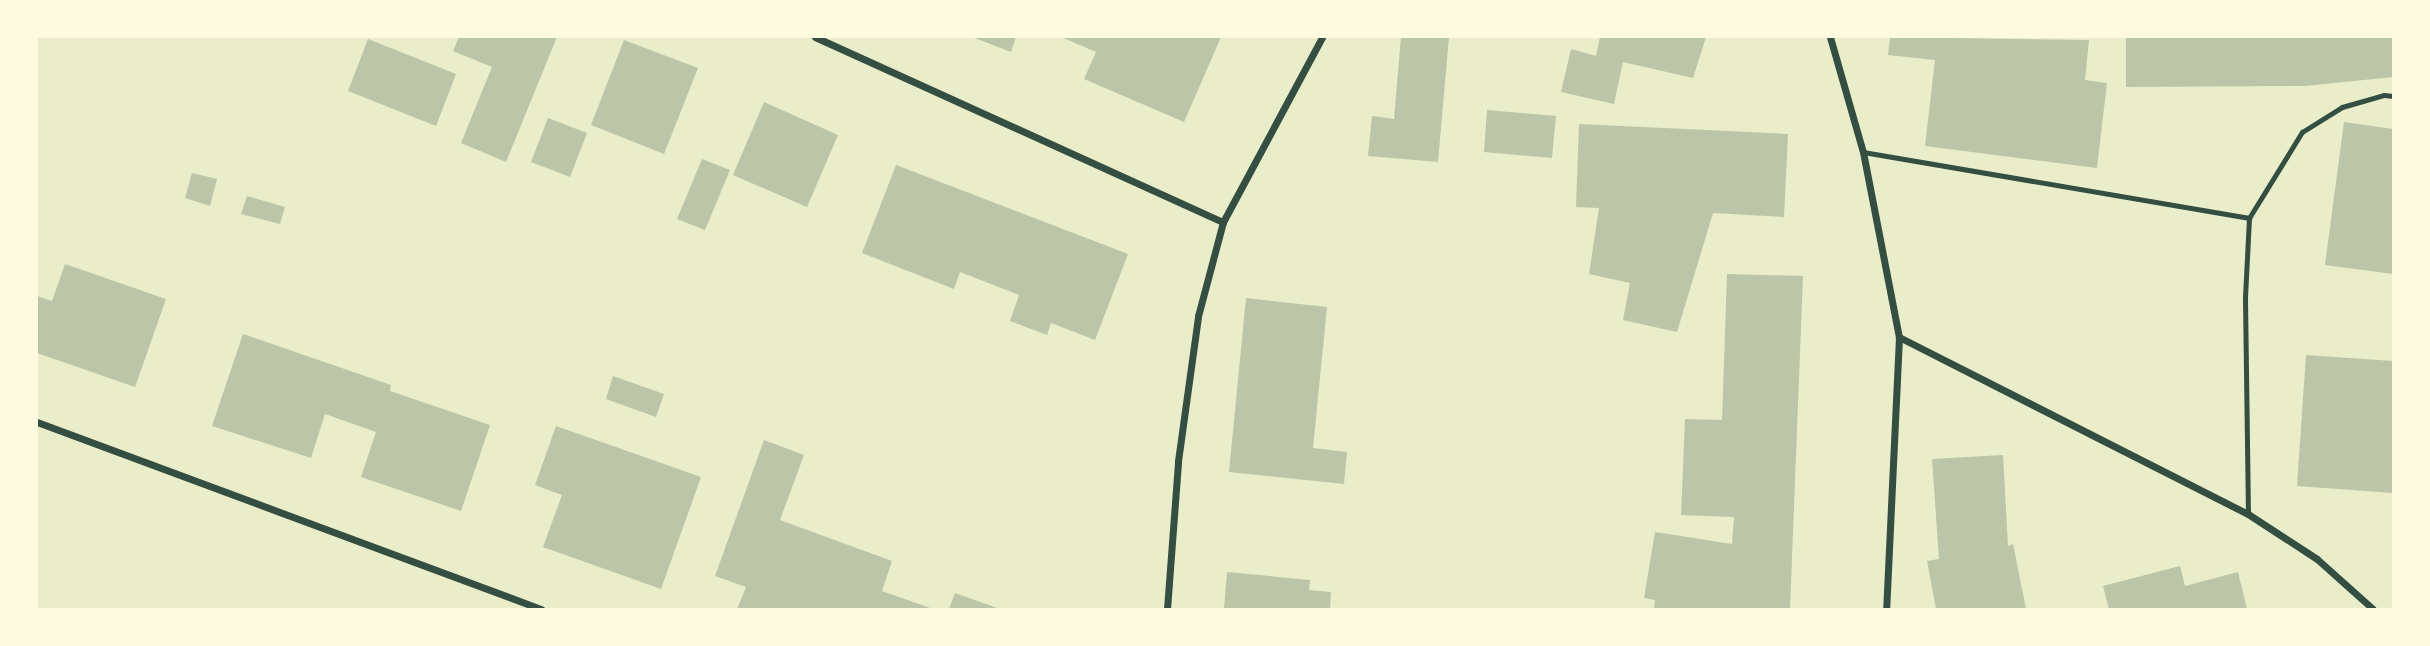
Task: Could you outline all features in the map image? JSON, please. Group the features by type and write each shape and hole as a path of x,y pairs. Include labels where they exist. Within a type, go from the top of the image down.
{"street":[{"path":"816,37 1223,222"},
{"path":"1167,609 1178,461 1198,316 1223,222 1322,37"},
{"path":"1830,37 1863,152 1899,337 1886,609"},
{"path":"1899,337 2248,514 2317,559 2373,609"},
{"path":"37,422 541,609"}],"lane":[{"path":"2248,514 2245,297 2249,218 2302,132 2342,107 2384,94 2393,96"},
{"path":"1863,152 2249,218"}],"building":[{"path":"459,37 557,37 506,162 461,143 492,67 453,51"},
{"path":"972,37 1016,37 1011,52"},
{"path":"1061,37 1221,37 1184,122 1084,79 1096,52"},
{"path":"1401,37 1449,37 1438,162 1368,156 1372,116 1394,119"},
{"path":"1600,37 1706,37 1693,78 1623,62 1614,104 1561,92 1571,49 1596,56"},
{"path":"1890,37 2089,40 2085,80 2107,83 2097,168 1925,146 1935,60 1888,55"},
{"path":"2126,37 2393,37 2393,77 2305,86 2126,87"},
{"path":"368,39 456,74 436,126 348,91"},
{"path":"624,40 698,68 664,154 591,125"},
{"path":"764,102 838,135 807,207 733,175"},
{"path":"1487,110 1556,116 1552,158 1484,152"},
{"path":"548,118 587,133 570,177 531,162"},
{"path":"2344,122 2393,129 2393,274 2325,265"},
{"path":"1579,124 1788,134 1784,217 1713,213 1677,332 1623,320 1630,283 1589,274 1599,208 1576,207"},
{"path":"702,159 730,170 705,230 677,219"},
{"path":"896,165 1128,254 1095,340 1051,323 1047,335 1010,321 1019,295 960,272 954,289 862,253"},
{"path":"192,173 217,179 210,206 185,198"},
{"path":"247,196 285,207 280,224 241,214"},
{"path":"65,264 166,299 135,387 37,353 37,296 52,301"},
{"path":"1727,274 1803,276 1790,609 1654,609 1655,600 1644,598 1655,532 1732,544 1734,517 1681,515 1685,419 1722,420"},
{"path":"1246,298 1327,307 1313,448 1347,452 1344,484 1229,472"},
{"path":"243,334 391,385 390,391 490,425 461,511 361,477 376,432 325,414 311,458 212,426"},
{"path":"2306,355 2393,361 2393,493 2297,486"},
{"path":"613,376 664,394 656,417 606,399"},
{"path":"556,426 701,477 661,589 543,547 562,495 535,485"},
{"path":"764,440 804,455 780,520 892,561 882,591 933,609 737,609 746,587 715,576"},
{"path":"2003,455 2008,546 2013,544 2026,609 1936,609 1927,561 1939,559 1932,459"},
{"path":"2180,566 2185,586 2238,572 2247,609 2109,609 2103,586"},
{"path":"1227,572 1310,580 1309,590 1331,592 1330,609 1224,609"},
{"path":"955,593 1000,609 949,609"}]}
